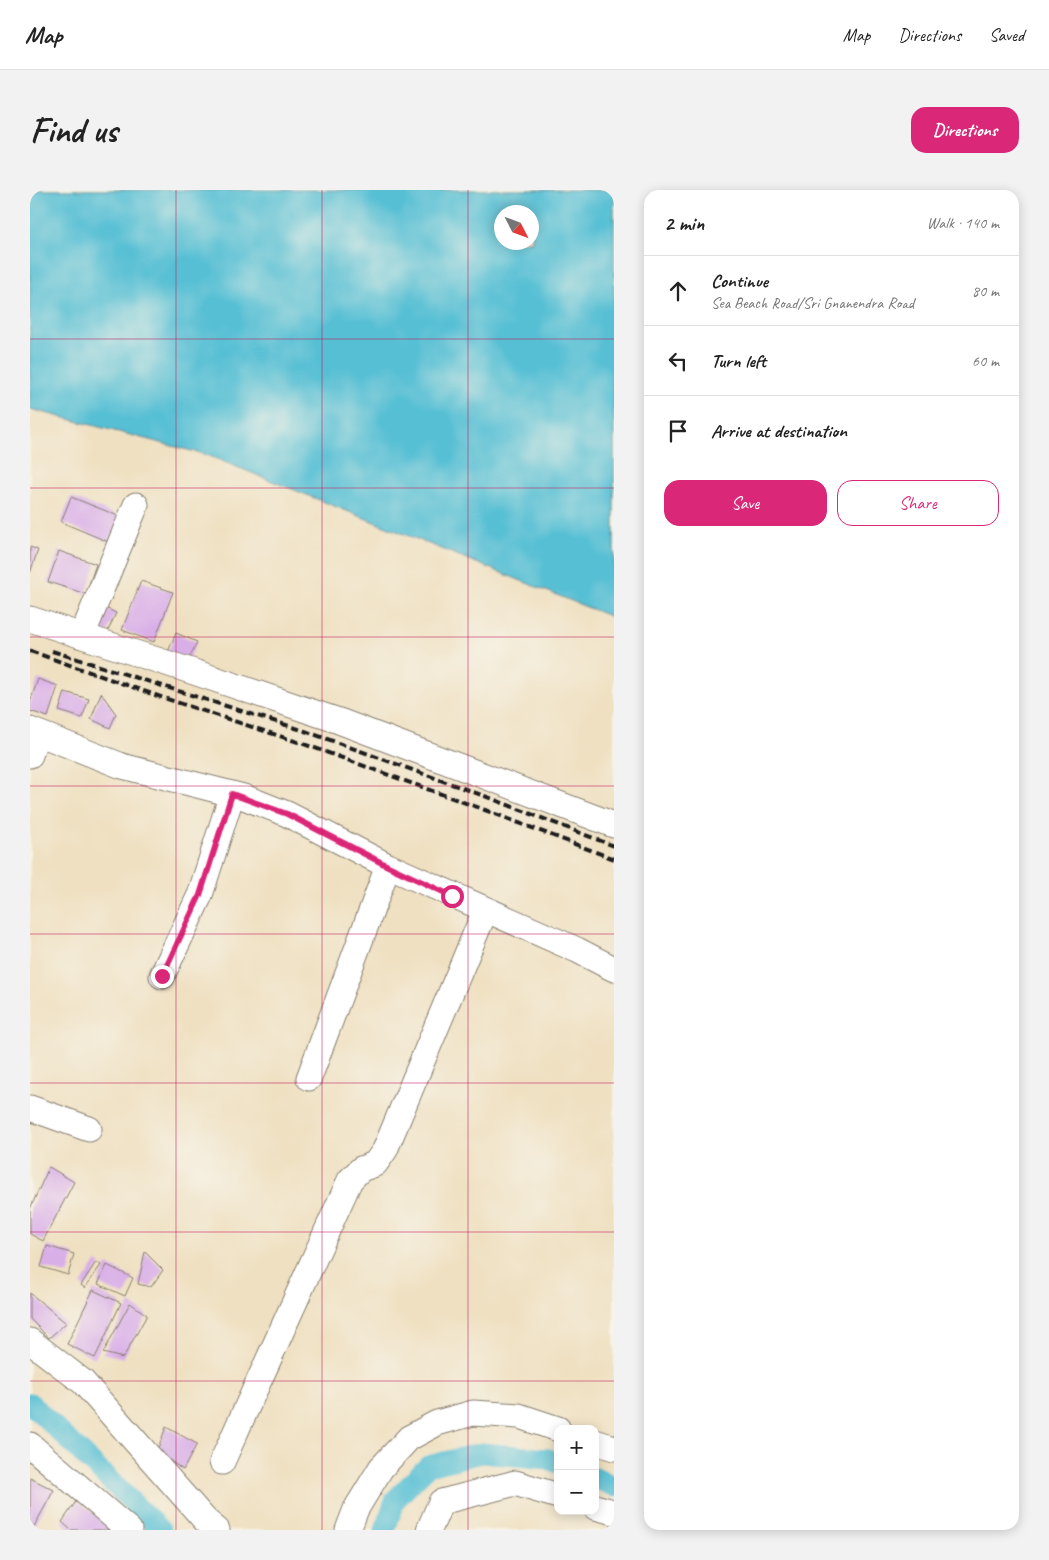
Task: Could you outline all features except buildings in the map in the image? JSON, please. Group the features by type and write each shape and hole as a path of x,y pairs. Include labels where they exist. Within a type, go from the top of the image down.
{"street":[{"path":"82,636 136,505"},
{"path":"30,619 339,720 614,825"},
{"path":"32,739 122,766 232,794 287,814 388,866 485,911 577,950 614,969"},
{"path":"162,976 200,895 232,794"},
{"path":"309,1078 388,866"},
{"path":"222,1462 350,1180 360,1169 375,1164 385,1150 485,911"},
{"path":"30,1108 90,1129"},
{"path":"30,1341 83,1382 205,1520 217,1530"},
{"path":"348,1530 356,1509 381,1468 409,1438 438,1423 473,1414 520,1416 554,1428"},
{"path":"30,1445 129,1530"},
{"path":"429,1530 441,1502 515,1483 554,1495"},
{"path":"599,1508 614,1512"},
{"path":"606,1530 614,1525"}],"water":[{"path":"30,190 614,190 614,618 207,455 30,409"}],"waterway":[{"path":"30,1403 161,1530"},
{"path":"385,1530 395,1500 428,1466 482,1453 548,1459 554,1461"},
{"path":"599,1480 614,1486"}],"railway":[{"path":"30,651 301,743 614,859"},
{"path":"52,651 305,731 490,798 614,846"}],"route":[{"path":"162,976 200,895 232,794 287,814 388,866 452,896"}]}
